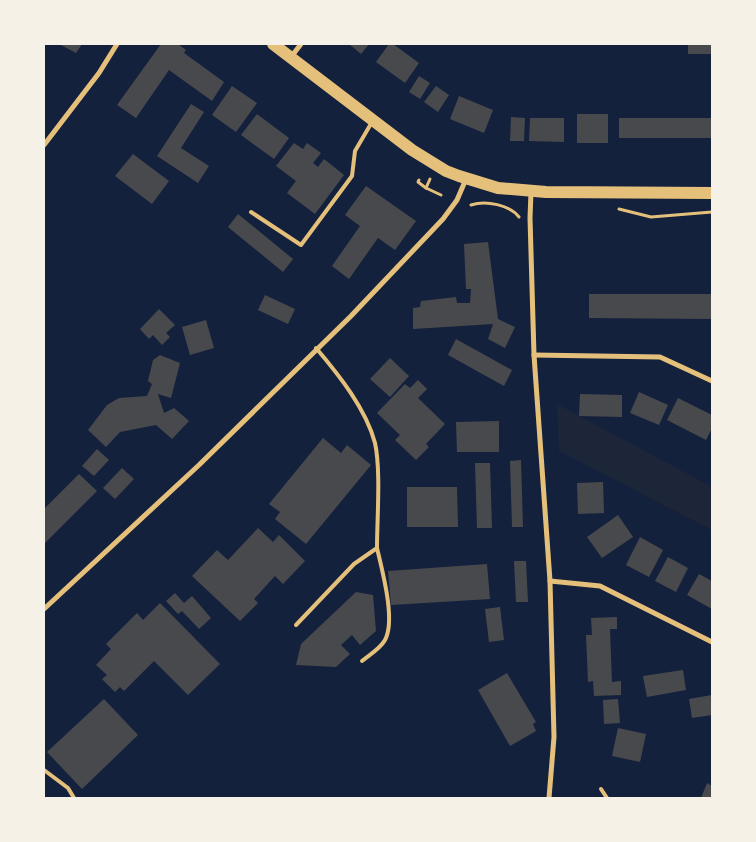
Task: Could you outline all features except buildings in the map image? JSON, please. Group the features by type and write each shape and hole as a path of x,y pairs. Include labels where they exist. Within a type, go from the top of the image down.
{"main road":[{"path":"273,44 437,166 467,179 498,188 531,191 712,193"}],"street":[{"path":"44,145 99,73 117,44"},
{"path":"291,57 301,44"},
{"path":"44,609 199,465 316,348 351,316 443,219 457,200 467,179"},
{"path":"531,191 534,355 550,581 554,737 549,798"},
{"path":"534,355 660,357 712,380"},
{"path":"550,581 600,586 712,642"}],"lane":[{"path":"251,212 302,245 352,176 354,151 374,120"},
{"path":"316,348 332,367 354,401 374,444 377,548 384,576 389,624 384,642 362,661"},
{"path":"296,626 343,574 377,548"},
{"path":"44,770 68,788 74,798"},
{"path":"602,789 608,798"}],"path":[{"path":"419,180 418,182 441,195"},
{"path":"471,205 478,203 496,205 514,210 519,217 530,218"},
{"path":"651,210 651,216"},
{"path":"642,216 712,212"}],"shaded area":[{"path":"557,404 712,487 712,530 559,451"}]}
